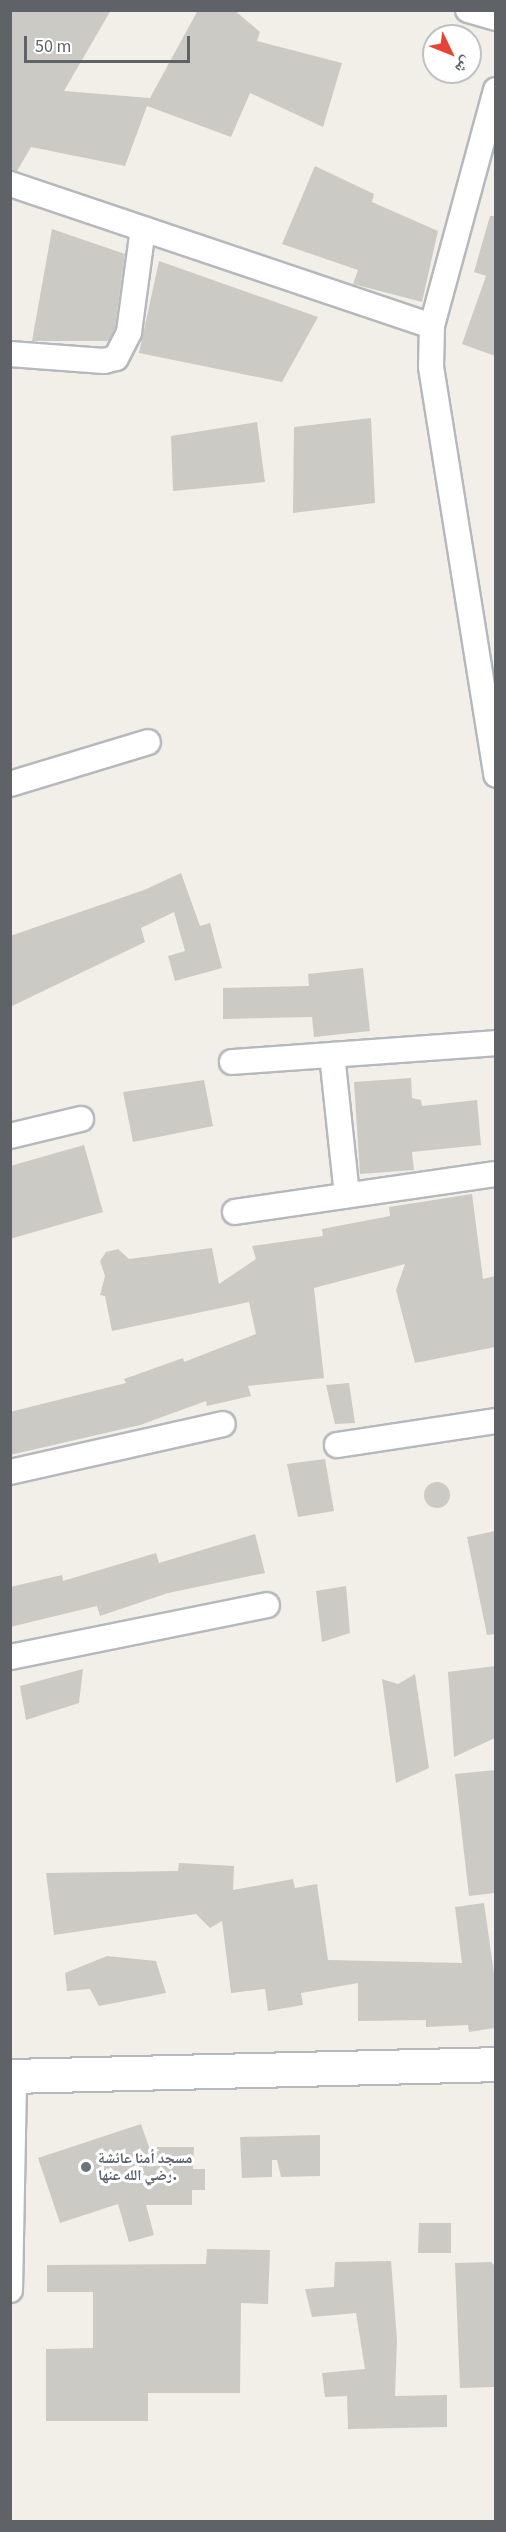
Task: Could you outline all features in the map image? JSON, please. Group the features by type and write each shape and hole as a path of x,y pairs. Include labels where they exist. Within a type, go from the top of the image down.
{"main road":[{"path":"12,2070 495,2064"}],"street":[{"path":"468,10 495,18"},
{"path":"495,90 432,326 430,367 495,775"},
{"path":"10,184 432,326"},
{"path":"10,354 104,361 116,358 129,332 142,229"},
{"path":"10,784 148,742"},
{"path":"232,1062 495,1043"},
{"path":"332,1055 347,1195"},
{"path":"10,1136 81,1119"},
{"path":"235,1212 495,1174"},
{"path":"337,1445 495,1421"},
{"path":"10,1472 223,1424"},
{"path":"10,1657 267,1605"},
{"path":"10,2290 12,2070"}],"building":[{"path":"10,10 111,10 64,91 150,98 198,10 234,10 260,32 257,41 342,63 323,127 250,93 231,137 147,106 125,166 31,147 17,171 10,170"},
{"path":"315,166 374,194 372,202 438,231 422,302 353,284 358,270 282,244"},
{"path":"490,216 495,216 495,356 462,344 486,276 474,272"},
{"path":"52,229 125,254 115,328 109,341 32,341"},
{"path":"159,261 318,317 282,382 139,353"},
{"path":"371,418 375,503 293,513 294,427"},
{"path":"257,422 265,482 173,491 171,436"},
{"path":"181,873 200,926 210,923 222,968 175,981 168,956 185,951 174,912 141,928 145,942 10,1007 10,936 144,890"},
{"path":"363,968 370,1031 314,1037 312,1017 223,1019 223,988 309,986 308,974"},
{"path":"411,1078 412,1098 421,1100 422,1106 477,1100 481,1145 412,1152 414,1170 360,1174 354,1082"},
{"path":"204,1080 213,1126 133,1142 123,1092"},
{"path":"84,1145 103,1212 10,1239 10,1166"},
{"path":"472,1194 483,1279 495,1276 495,1347 415,1363 396,1290 405,1264 314,1288 324,1378 248,1386 251,1396 207,1406 206,1401 140,1425 10,1455 10,1412 126,1383 124,1379 183,1358 184,1362 256,1334 249,1302 112,1331 105,1296 100,1295 105,1276 100,1261 106,1252 118,1249 129,1259 212,1248 219,1284 256,1259 252,1246 323,1236 322,1229 390,1216 389,1207"},
{"path":"349,1383 355,1423 335,1424 326,1385"},
{"path":"325,1459 334,1511 298,1517 287,1464"},
{"path":"437,1482 446,1486 450,1495 446,1504 437,1508 428,1504 424,1495 428,1486"},
{"path":"495,1531 495,1634 487,1635 467,1537"},
{"path":"255,1534 265,1573 168,1593 100,1616 97,1606 10,1627 10,1587 62,1575 63,1581 156,1553 159,1563"},
{"path":"346,1586 350,1633 322,1642 316,1591"},
{"path":"495,1666 495,1738 454,1757 448,1672"},
{"path":"83,1669 79,1703 26,1720 20,1686"},
{"path":"415,1674 429,1768 396,1783 382,1679 398,1684"},
{"path":"495,1770 495,1893 469,1896 455,1774"},
{"path":"179,1863 234,1866 233,1890 293,1879 295,1888 317,1884 328,1960 462,1963 455,1907 484,1903 495,1980 495,2028 469,2032 468,2025 426,2027 426,2020 358,2021 358,1983 301,1993 303,2005 268,2011 265,1989 231,1993 222,1921 210,1928 196,1914 54,1935 46,1873 178,1871"},
{"path":"107,1956 156,1961 166,1993 99,2006 90,1989 67,1991 65,1973"},
{"path":"141,2124 149,2147 194,2147 193,2169 205,2169 205,2190 192,2190 192,2205 146,2205 154,2235 129,2242 118,2204 60,2223 38,2158"},
{"path":"320,2135 320,2176 281,2177 277,2160 272,2160 272,2177 242,2178 240,2137"},
{"path":"419,2223 451,2223 451,2253 418,2253"},
{"path":"207,2249 270,2250 268,2304 241,2303 240,2393 148,2393 148,2421 46,2421 46,2349 93,2348 93,2292 47,2292 47,2265 206,2264"},
{"path":"391,2261 397,2340 395,2396 447,2395 447,2427 348,2429 347,2396 325,2397 322,2373 365,2369 356,2313 312,2317 305,2289 334,2287 335,2262"},
{"path":"491,2262 495,2266 495,2387 460,2388 455,2263"}],"place":[{"name":"مسجد أمنا عائشة رضي الله عنها.","path":"86,2167"}]}
